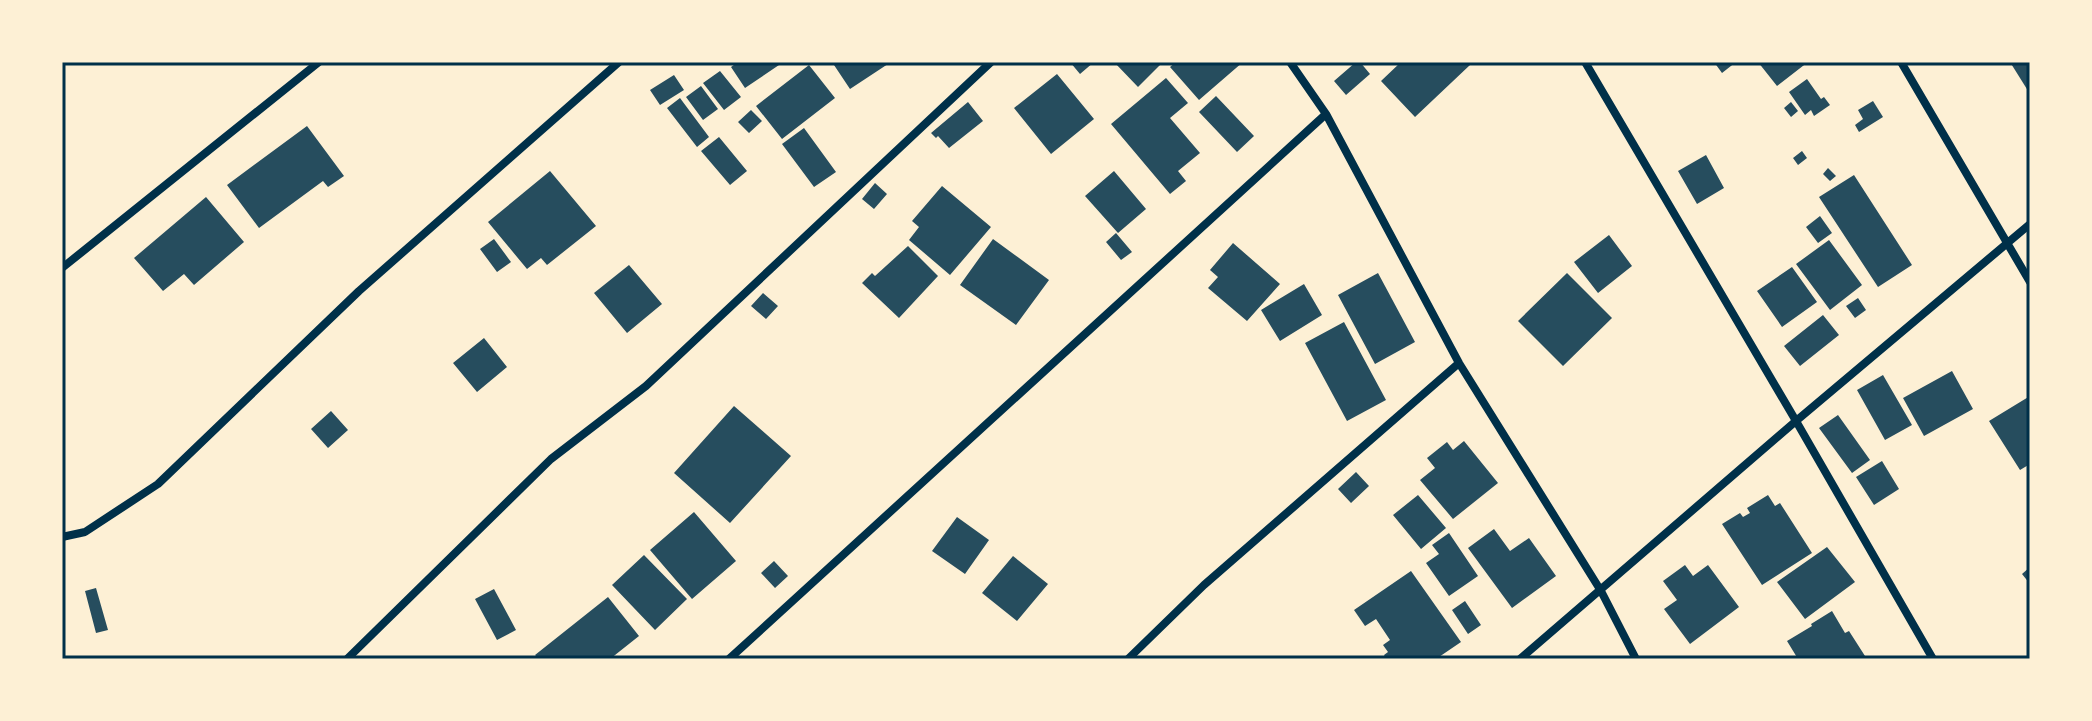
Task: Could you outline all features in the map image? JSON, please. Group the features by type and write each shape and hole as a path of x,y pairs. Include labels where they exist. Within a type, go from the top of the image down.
{"street":[{"path":"62,268 319,62"},
{"path":"62,537 85,532 158,484 359,291 619,62"},
{"path":"347,659 551,459 646,386 991,62"},
{"path":"1290,62 1326,114 1459,363 1601,591 1636,659"},
{"path":"1585,62 1933,659"},
{"path":"1901,62 2030,282"},
{"path":"729,659 1326,114"},
{"path":"1520,659 2030,224"},
{"path":"1128,659 1204,585 1459,363"}],"building":[{"path":"738,62 778,62 779,65 745,88 731,67"},
{"path":"832,62 891,62 850,89"},
{"path":"1070,62 1094,62 1080,74"},
{"path":"1114,62 1157,62 1160,65 1138,87"},
{"path":"1176,62 1243,62 1199,100 1170,67"},
{"path":"1360,62 1370,74 1346,95 1334,81"},
{"path":"1401,62 1467,62 1470,65 1415,117 1381,81"},
{"path":"1714,62 1736,62 1722,73"},
{"path":"1758,62 1808,62 1777,86"},
{"path":"2010,62 2030,62 2030,94"},
{"path":"809,65 835,98 782,139 756,106"},
{"path":"720,71 741,97 724,110 703,83"},
{"path":"1057,74 1094,119 1051,154 1014,108"},
{"path":"674,75 684,90 660,105 650,90"},
{"path":"1166,78 1188,103 1170,118 1200,153 1178,171 1186,181 1170,194 1111,124"},
{"path":"1807,79 1821,99 1824,97 1830,105 1814,116 1811,110 1805,115 1789,92"},
{"path":"701,86 718,109 703,120 686,97"},
{"path":"1216,96 1254,136 1237,152 1199,112"},
{"path":"680,98 709,137 697,147 667,108"},
{"path":"1873,101 1883,117 1859,132 1855,125 1863,119 1858,110"},
{"path":"968,102 983,121 949,148 931,133"},
{"path":"1791,102 1798,111 1791,117 1784,108"},
{"path":"751,110 762,121 749,133 738,122"},
{"path":"307,126 344,176 328,187 323,181 259,228 227,185"},
{"path":"804,128 836,172 814,187 782,144"},
{"path":"719,137 747,171 730,185 701,151"},
{"path":"1802,151 1807,158 1798,165 1793,158"},
{"path":"1706,155 1724,188 1697,204 1678,171"},
{"path":"1828,168 1836,176 1830,181 1823,174"},
{"path":"550,171 596,226 547,265 541,258 527,269 488,222"},
{"path":"1114,171 1146,209 1118,233 1085,196"},
{"path":"1854,175 1912,265 1878,287 1819,197"},
{"path":"875,183 887,194 874,209 862,199"},
{"path":"942,186 991,227 950,275 909,240 919,227 912,221"},
{"path":"206,197 244,242 194,285 184,274 163,291 134,258"},
{"path":"1820,216 1832,233 1818,243 1806,227"},
{"path":"1116,233 1132,252 1121,260 1106,242"},
{"path":"1609,235 1632,266 1598,293 1574,262"},
{"path":"494,239 511,262 497,272 480,249"},
{"path":"993,239 1049,280 1016,325 960,285"},
{"path":"1829,240 1862,285 1830,310 1796,264"},
{"path":"1233,243 1280,284 1247,321 1208,288 1218,277 1210,270"},
{"path":"908,246 938,276 899,318 862,283 872,273 875,276"},
{"path":"629,265 662,304 627,333 594,293"},
{"path":"1792,267 1817,302 1782,327 1757,291"},
{"path":"1378,273 1415,342 1375,364 1338,295"},
{"path":"1567,273 1612,318 1563,366 1518,321"},
{"path":"1304,284 1322,315 1280,341 1261,310"},
{"path":"763,293 778,306 766,319 751,306"},
{"path":"1858,298 1866,310 1855,318 1846,306"},
{"path":"1823,315 1839,335 1800,366 1784,346"},
{"path":"1344,322 1386,400 1347,421 1305,343"},
{"path":"484,338 507,367 477,392 453,363"},
{"path":"1952,371 1973,409 1924,436 1903,398"},
{"path":"1883,375 1912,425 1885,440 1857,390"},
{"path":"2030,396 2030,464 2020,470 1989,421"},
{"path":"734,406 791,456 730,523 674,473"},
{"path":"331,411 348,430 328,448 311,429"},
{"path":"1838,415 1870,460 1852,473 1819,428"},
{"path":"1464,441 1498,483 1453,519 1420,480 1435,468 1427,458 1447,442 1453,450"},
{"path":"1882,461 1899,489 1874,505 1856,477"},
{"path":"1356,472 1369,486 1351,503 1338,489"},
{"path":"1418,495 1446,528 1421,549 1393,515"},
{"path":"1768,495 1775,506 1780,503 1812,553 1762,585 1722,524 1740,513 1743,517 1750,513 1747,508"},
{"path":"694,512 736,561 692,599 650,550"},
{"path":"957,517 989,540 965,574 932,551"},
{"path":"1494,529 1510,551 1529,538 1556,576 1512,608 1468,548"},
{"path":"1449,533 1478,576 1449,596 1426,563 1439,554 1432,545"},
{"path":"1827,547 1855,582 1805,619 1777,582"},
{"path":"644,555 687,599 655,630 612,585"},
{"path":"1013,556 1048,584 1017,621 982,593"},
{"path":"774,561 788,576 775,588 761,573"},
{"path":"1685,565 1693,576 1708,565 1739,607 1690,644 1664,609 1677,600 1663,581"},
{"path":"2030,567 2030,584 2022,574"},
{"path":"1411,571 1461,642 1436,659 1386,659 1384,655 1388,652 1383,645 1390,640 1376,619 1365,626 1354,610"},
{"path":"96,588 108,630 96,633 85,591"},
{"path":"494,589 516,630 497,640 475,599"},
{"path":"608,597 639,636 610,659 539,659 535,655"},
{"path":"1465,601 1481,625 1468,634 1452,610"},
{"path":"1832,611 1845,633 1849,631 1865,656 1860,659 1798,659 1787,641"}]}
